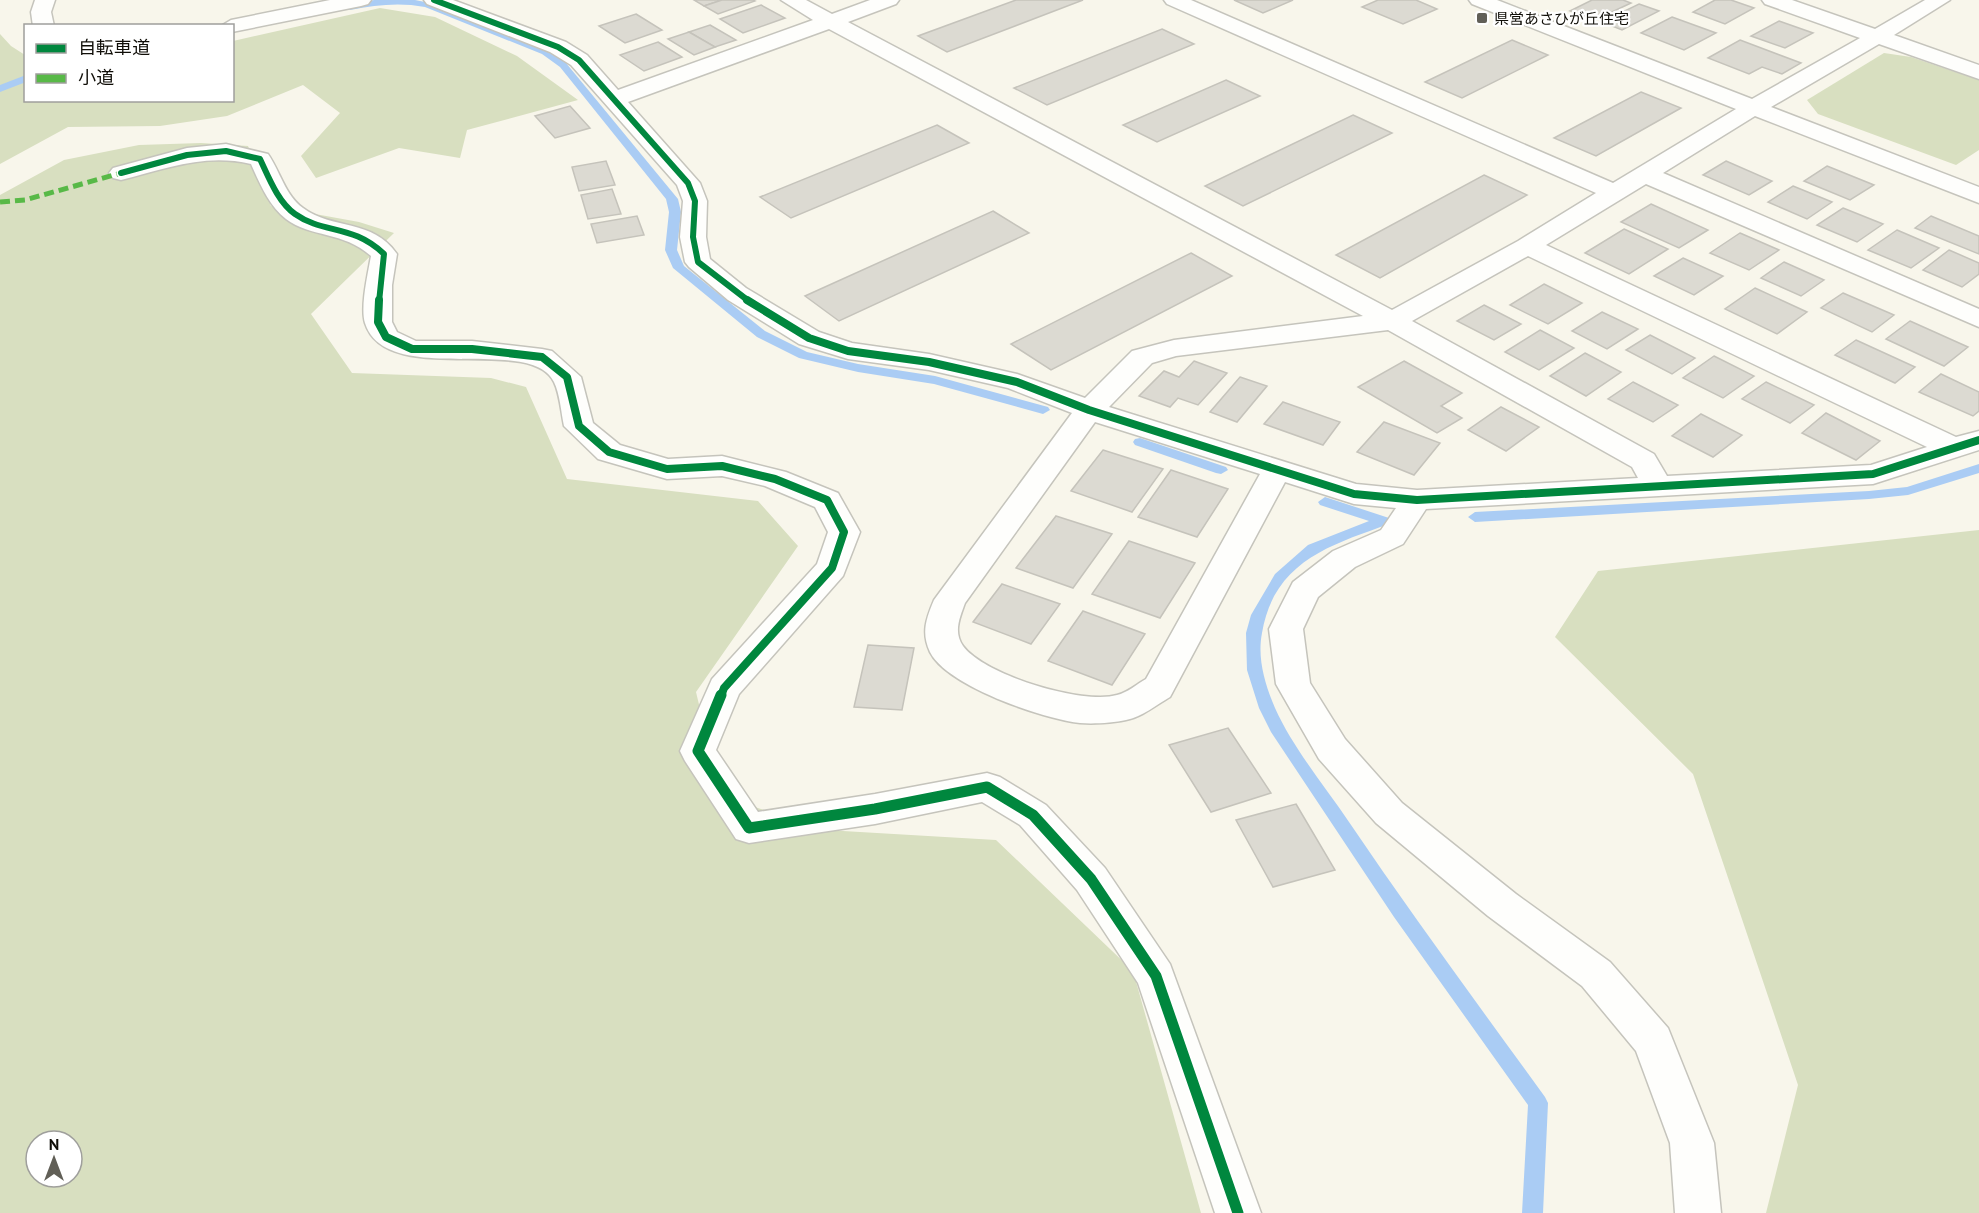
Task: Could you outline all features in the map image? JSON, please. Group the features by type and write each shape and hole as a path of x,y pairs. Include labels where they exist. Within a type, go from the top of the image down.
{"street":[{"path":"43,24 40,12 45,0"},
{"path":"234,25 361,0"},
{"path":"434,0 558,47 579,60 688,183 695,201 693,237 698,262 737,294 809,338 848,351 929,362 1017,382 1089,411 1354,494 1417,500 1873,474 1966,444"},
{"path":"791,0 1392,321 1643,461 1659,488"},
{"path":"614,99 889,0"},
{"path":"1174,0 1612,192"},
{"path":"1479,0 1979,195"},
{"path":"1772,0 1979,72"},
{"path":"1277,470 1158,688 1124,708 1080,710 1028,697 964,668 946,650 940,627 950,600 1089,411 1142,357 1174,348 1392,321 1527,246 1753,108 1940,0"},
{"path":"121,173 187,155 226,151 260,159 289,208 309,220 352,233 373,243 384,254 379,285 378,322 386,337 412,349 472,349 542,357 567,377 579,426 609,452 667,469 722,466 775,478 827,500 844,532 832,568 724,688 698,751 749,828 875,809 987,787 1033,815 1090,879 1156,976 1238,1213"},
{"path":"1644,174 1979,318"},
{"path":"1527,246 1966,444"},
{"path":"1417,500 1392,537 1344,560 1305,591 1286,629 1293,684 1332,748 1389,813 1502,905 1596,974 1653,1041 1692,1143 1698,1213"}],"green space":[{"path":"380,8 435,17 517,56 578,100 467,130 460,158 399,148 316,178 301,156 340,113 303,85 227,116 160,126 68,127 0,164 0,34 11,46 24,54 24,102 234,102 234,41"},
{"path":"1884,53 1911,57 1979,80 1979,150 1956,165 1818,114 1807,100"},
{"path":"201,143 248,146 271,206 359,222 394,233 311,314 352,373 491,378 526,387 567,479 758,501 798,546 696,692 721,796 826,830 996,840 1133,971 1201,1213 0,1213 0,195 64,160 139,145"},
{"path":"1979,530 1979,1213 1766,1213 1798,1085 1693,774 1555,637 1598,571"}],"building":[{"path":"694,0 722,0 704,6"},
{"path":"722,0 755,1 718,14 704,6"},
{"path":"1016,0 1083,0 947,52 918,36"},
{"path":"1234,0 1293,0 1263,13"},
{"path":"1378,0 1416,0 1437,9 1403,24 1362,7"},
{"path":"1592,0 1623,0 1631,3 1595,20 1570,11"},
{"path":"1715,0 1731,0 1754,8 1725,24 1693,12"},
{"path":"1639,4 1659,11 1622,30 1602,22"},
{"path":"761,5 785,18 743,33 720,19"},
{"path":"636,14 662,30 625,43 599,26"},
{"path":"1672,17 1716,33 1684,50 1641,33"},
{"path":"1779,21 1813,33 1785,48 1751,36"},
{"path":"710,25 736,40 715,47 689,32"},
{"path":"1162,29 1194,44 1047,105 1014,88"},
{"path":"689,32 715,47 694,55 668,39"},
{"path":"1512,40 1548,55 1462,98 1425,82"},
{"path":"1740,40 1801,63 1782,74 1762,67 1749,74 1708,58"},
{"path":"658,42 682,57 644,71 620,55"},
{"path":"1226,80 1260,96 1157,142 1123,125"},
{"path":"1641,92 1681,108 1596,156 1554,138"},
{"path":"570,106 590,128 555,138 535,116"},
{"path":"1353,115 1392,133 1243,206 1205,186"},
{"path":"937,125 969,143 791,218 760,197"},
{"path":"606,161 615,185 579,191 572,167"},
{"path":"1726,161 1772,181 1749,195 1703,175"},
{"path":"1827,166 1874,185 1850,200 1804,181"},
{"path":"1484,175 1527,195 1380,278 1336,255"},
{"path":"1793,186 1832,202 1807,219 1768,202"},
{"path":"612,189 621,214 588,219 581,195"},
{"path":"1651,204 1708,230 1679,248 1621,222"},
{"path":"1843,208 1883,224 1857,242 1817,225"},
{"path":"993,211 1029,233 839,321 805,296"},
{"path":"637,216 644,235 597,243 591,224"},
{"path":"1931,216 1979,236 1979,254 1915,228"},
{"path":"1624,229 1668,249 1629,274 1585,253"},
{"path":"1897,230 1939,248 1911,268 1868,250"},
{"path":"1740,233 1779,250 1749,270 1710,253"},
{"path":"1949,250 1979,263 1979,274 1962,287 1923,270"},
{"path":"1191,253 1232,276 1051,370 1011,344"},
{"path":"1683,258 1723,276 1694,295 1654,276"},
{"path":"1784,262 1824,280 1801,296 1761,278"},
{"path":"1544,284 1582,303 1548,324 1510,305"},
{"path":"1755,288 1807,312 1777,334 1725,309"},
{"path":"1843,293 1894,315 1872,332 1821,308"},
{"path":"1484,305 1521,324 1494,340 1457,321"},
{"path":"1602,312 1638,329 1607,349 1572,331"},
{"path":"1910,321 1968,347 1944,366 1886,339"},
{"path":"1540,330 1574,348 1539,370 1505,352"},
{"path":"1650,335 1695,358 1672,374 1626,350"},
{"path":"1856,340 1915,367 1895,383 1835,355"},
{"path":"1585,353 1621,372 1586,396 1550,376"},
{"path":"1714,356 1754,376 1723,398 1683,378"},
{"path":"1194,361 1227,373 1198,405 1178,398 1170,407 1139,396 1164,371 1179,377"},
{"path":"1404,361 1462,393 1441,406 1462,418 1437,433 1358,387"},
{"path":"1941,374 1979,392 1979,411 1973,416 1919,392"},
{"path":"1240,377 1267,386 1237,422 1210,412"},
{"path":"1633,382 1678,405 1653,422 1608,399"},
{"path":"1766,382 1814,405 1790,423 1742,399"},
{"path":"1283,402 1340,422 1323,445 1264,424"},
{"path":"1501,407 1539,427 1506,451 1468,430"},
{"path":"1826,413 1880,441 1856,460 1802,433"},
{"path":"1701,414 1742,435 1713,457 1672,436"},
{"path":"1384,422 1440,443 1414,475 1357,452"},
{"path":"1103,450 1163,469 1132,512 1071,491"},
{"path":"1171,470 1228,489 1197,537 1138,517"},
{"path":"1056,516 1112,534 1073,588 1016,568"},
{"path":"1129,541 1195,563 1160,618 1092,594"},
{"path":"1002,584 1060,604 1031,644 973,622"},
{"path":"1083,611 1145,634 1112,685 1048,661"},
{"path":"868,645 914,648 902,710 854,707"},
{"path":"1228,728 1271,793 1211,812 1169,745"},
{"path":"1296,804 1335,870 1273,887 1236,820"}],"waterway":[{"path":"350,7 378,2 406,1 427,5 545,52 563,65 672,199 675,212 671,250 679,268 761,334 803,355 858,368 935,380 1043,410"},
{"path":"0,89 24,79"},
{"path":"1140,442 1221,470"},
{"path":"1475,517 1869,495 1908,491 1979,468"},
{"path":"1325,502 1384,521 1313,548 1280,578 1267,597 1254,633 1253,652 1260,689 1277,728 1400,912 1538,1103 1534,1210 1532,1213"}],"marked path":[{"path":"0,202 25,200 121,173"}],"cycle path":[{"path":"434,0 558,47 579,60 688,183 695,201 693,237 698,262 737,294 809,338 848,351 929,362 1017,382 1089,410 1354,494 1417,500 1873,474 1979,440"},
{"path":"121,173 187,155 226,151 260,159 280,197 295,214 310,222 357,235 384,254 379,285 378,322 386,337 412,349 472,349 542,357 567,377 579,426 609,452 667,469 722,466 775,479 827,500 844,532 832,568 724,688 698,751 749,828 875,809 987,787 1033,815 1091,879 1156,976 1238,1213"}],"place":[{"name":"県営あさひが丘住宅","path":"1482,18"}]}
